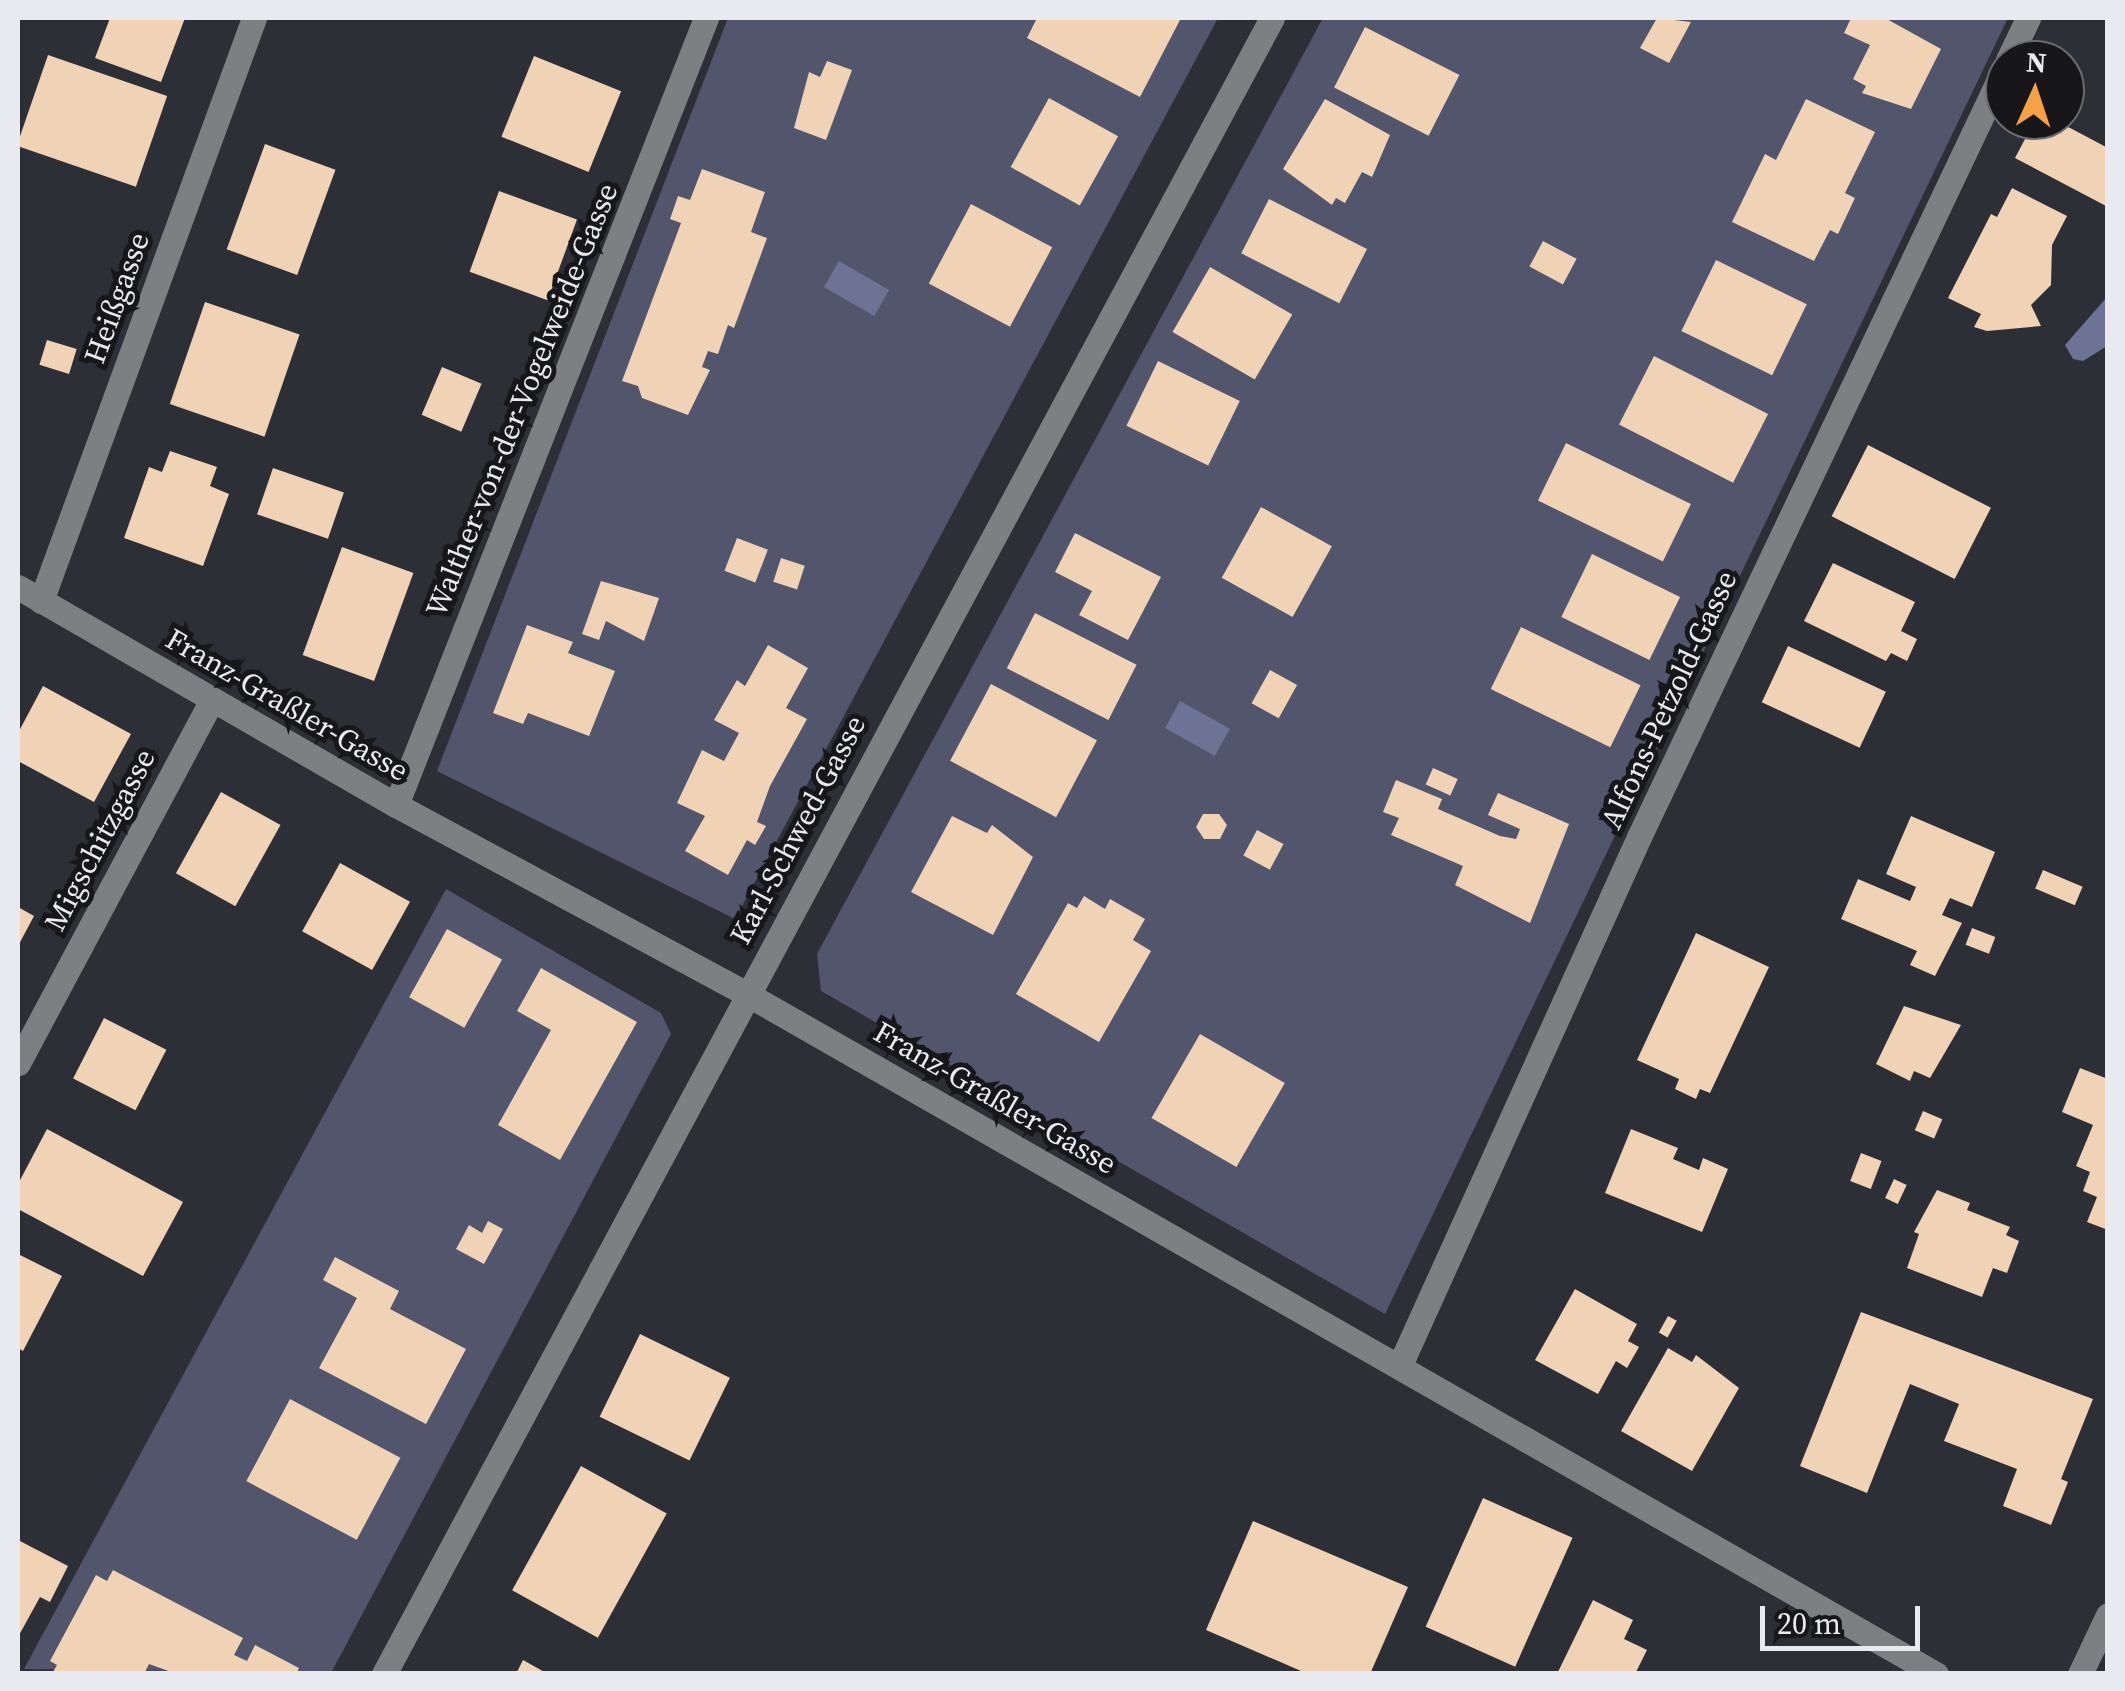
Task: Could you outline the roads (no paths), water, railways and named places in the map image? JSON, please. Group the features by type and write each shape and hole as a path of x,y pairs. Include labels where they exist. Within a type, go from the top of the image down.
{"street":[{"name":"Heißgasse","path":"40,601 254,18"},
{"name":"Walther-von-der-Vogelweide-Gasse","path":"396,805 706,18"},
{"name":"Karl-Schwed-Gasse","path":"384,1674 1272,18"},
{"name":"Alfons-Petzold-Gasse","path":"1400,1365 1639,837 1985,109"},
{"name":"Franz-Graßler-Gasse","path":"18,588 396,805 747,994 1936,1674"},
{"name":"Migschitzgasse","path":"18,1063 212,700"},
{"path":"2080,1674 2108,1615"}]}
